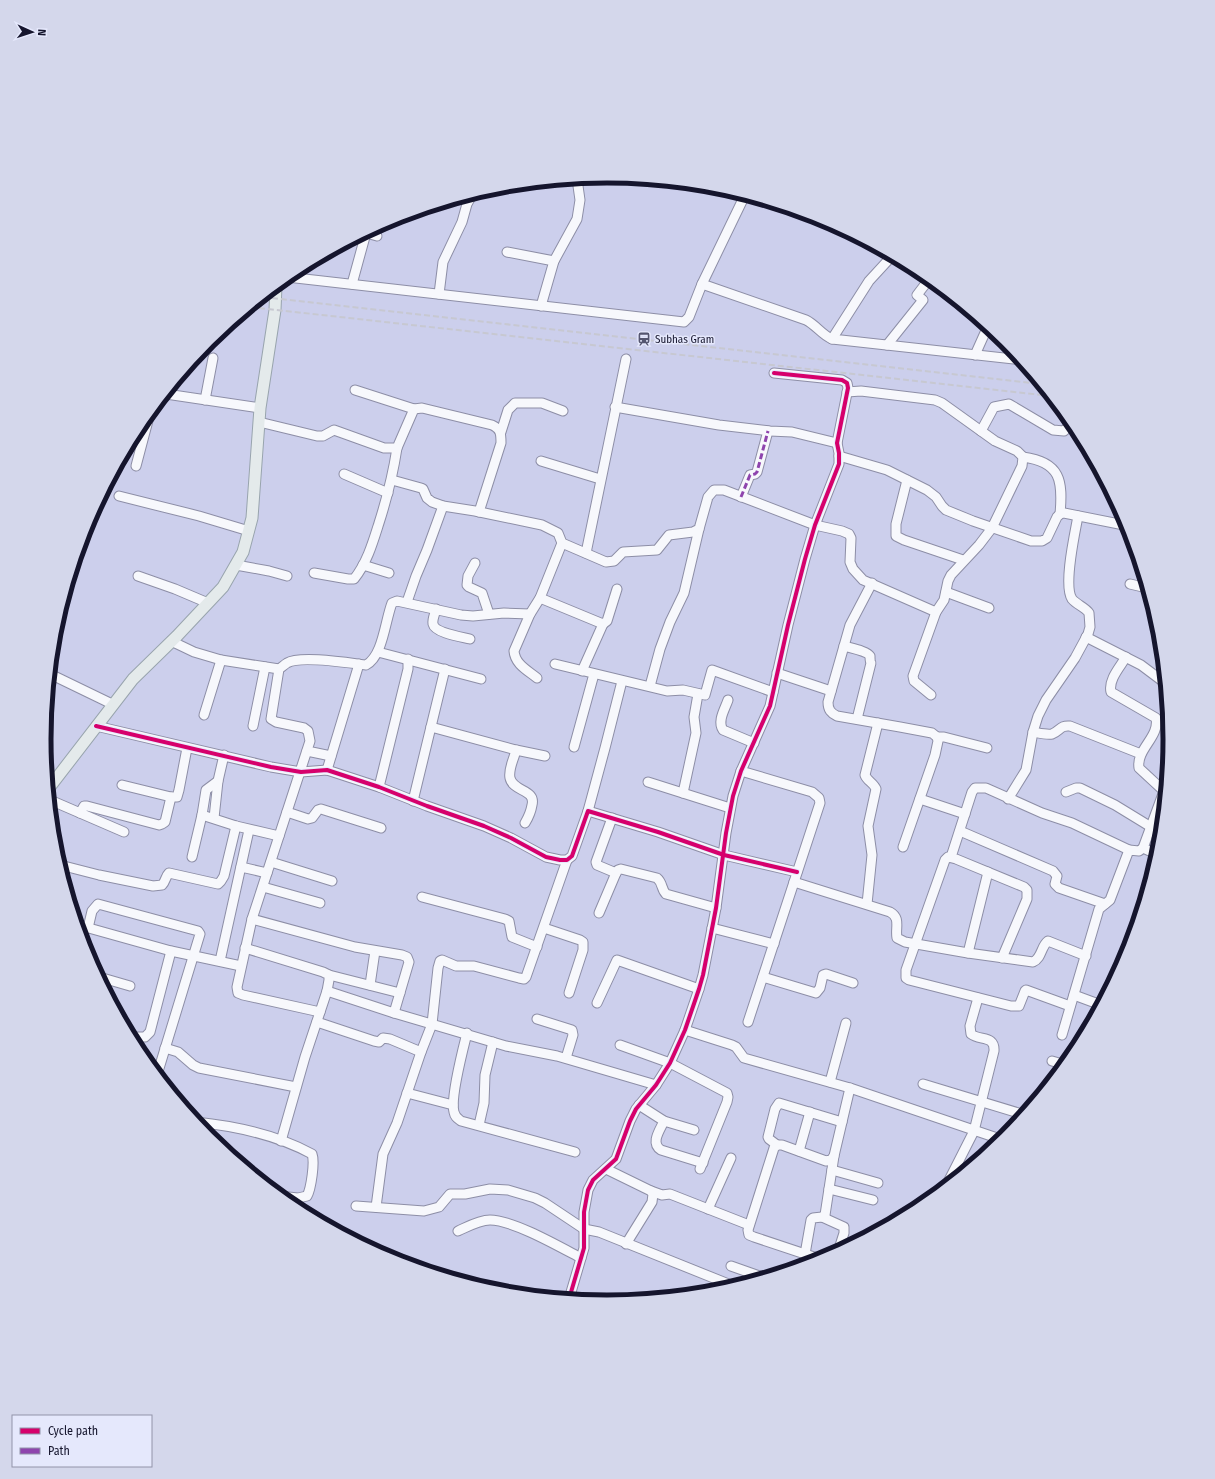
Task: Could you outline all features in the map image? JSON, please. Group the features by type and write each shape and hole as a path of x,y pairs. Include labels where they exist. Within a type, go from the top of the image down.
{"main road":[{"path":"53,783 112,704 133,679 222,587 243,552 252,518 260,408 275,293"}],"street":[{"path":"541,306 554,261 577,220 580,200 578,184"},
{"path":"297,278 684,322 689,317 702,284 743,200"},
{"path":"439,294 443,262 462,222 469,201"},
{"path":"373,235 377,236"},
{"path":"352,284 365,238"},
{"path":"507,252 554,261"},
{"path":"832,339 869,282 889,260"},
{"path":"887,345 923,300 917,295 926,283"},
{"path":"702,284 806,320 812,323 826,337 832,339 1013,359"},
{"path":"975,355 985,332"},
{"path":"205,400 213,358"},
{"path":"586,553 600,479 626,359"},
{"path":"570,1295 584,1248 584,1212 588,1190 593,1180 610,1165 618,1155 630,1121 639,1105 656,1085 670,1063 699,989 716,908 730,808 741,771 770,706 788,625 815,525 839,464 837,443 848,388 846,384 842,380 774,373"},
{"path":"355,390 414,409 422,408 492,425 498,427 501,432"},
{"path":"839,456 887,470 927,490 936,497 946,510 1031,541 1042,541 1047,538 1057,517 1060,514 1062,492 1061,484 1058,476 1052,468 1041,460 1023,457 1017,451 996,441 981,431 942,403 935,400 861,391 847,392"},
{"path":"171,395 260,408"},
{"path":"479,512 501,443 501,432 508,410 515,403 542,403 563,412"},
{"path":"981,431 994,407 1009,404 1053,430 1064,431 1068,427"},
{"path":"615,407 719,425 768,431 792,432 837,443"},
{"path":"314,574 354,579 363,565 371,548 392,480 397,448 414,409"},
{"path":"259,422 317,436 323,436 334,430 384,448 397,448"},
{"path":"136,466 146,429"},
{"path":"741,497 750,475 757,472 768,431"},
{"path":"931,695 914,681 913,676 936,612 944,600 948,581 951,575 963,560 979,545 992,528 1022,466 1023,457"},
{"path":"542,461 600,479"},
{"path":"344,474 388,493"},
{"path":"392,480 423,489 427,498 432,502 443,506 542,525 558,533 562,543 540,598 530,614 514,651 520,664 537,678"},
{"path":"907,480 896,524 896,536 963,560"},
{"path":"650,686 660,649 670,622 684,593 708,497 714,490 724,490 815,525 849,534 851,538 850,562 853,569 863,580 936,612"},
{"path":"119,496 249,530"},
{"path":"407,602 418,570 428,550 443,506"},
{"path":"1060,514 1064,513 1121,524"},
{"path":"1008,798 1026,770 1033,732 1038,716 1046,700 1075,658 1090,627 1089,612 1073,599 1070,594 1069,583 1071,557 1078,516"},
{"path":"562,543 606,562 614,561 622,552 657,550 669,534 693,532 699,529"},
{"path":"475,563 468,576 467,585 482,593 489,614"},
{"path":"236,565 269,571 286,576"},
{"path":"363,565 389,573"},
{"path":"138,576 208,603"},
{"path":"872,583 850,625 828,702 830,712 838,716 857,720 932,733 937,737 944,737 987,748"},
{"path":"1130,584 1142,587"},
{"path":"582,671 602,624 607,621 617,589"},
{"path":"946,592 989,608"},
{"path":"540,598 602,624"},
{"path":"320,1012 243,995 238,993 237,987 252,919 310,741 308,731 304,728 276,722 271,719 279,669 287,663 298,660 366,665 371,662 378,652 392,603 397,601 461,615 473,616 504,613 530,614"},
{"path":"436,609 433,624 434,628 442,632 470,639"},
{"path":"1086,637 1141,665 1160,679"},
{"path":"171,641 194,652 221,660 279,669"},
{"path":"844,646 862,651 870,657 870,663 857,720"},
{"path":"378,652 481,679"},
{"path":"1126,657 1112,679 1110,688 1111,692 1152,714 1156,718 1156,728 1141,754 1138,763 1139,768 1162,789"},
{"path":"379,787 408,669 408,659"},
{"path":"204,715 221,660"},
{"path":"328,770 359,664"},
{"path":"555,664 667,691 682,690 705,695 712,670 773,692"},
{"path":"253,726 265,667"},
{"path":"413,801 445,669"},
{"path":"574,747 594,674"},
{"path":"777,674 831,691"},
{"path":"55,676 112,704"},
{"path":"376,1207 383,1154 393,1133 432,1024 440,960 456,966 474,966 524,979 528,974 567,860 572,856 588,812 606,748 622,681"},
{"path":"683,793 696,733 694,716 698,694"},
{"path":"728,700 720,721 721,727 723,730 754,743"},
{"path":"867,904 872,854 868,826 876,789 874,785 866,779 865,775 878,723"},
{"path":"96,726 271,767 301,772 328,770 379,787 413,801 492,829 546,857 567,860"},
{"path":"1033,732 1051,734 1060,728 1070,726 1141,754"},
{"path":"431,727 516,750 545,756"},
{"path":"903,847 936,755 938,741 937,737"},
{"path":"122,785 171,797 177,797 187,748"},
{"path":"516,750 510,772 510,780 513,785 530,794 532,798 532,805 525,823"},
{"path":"307,751 331,756"},
{"path":"214,818 218,781 224,755"},
{"path":"741,771 812,792 819,798 820,803 748,1022"},
{"path":"192,857 206,790 218,781"},
{"path":"648,782 730,808"},
{"path":"951,857 974,788 986,788 1042,813 1072,823 1129,850 1139,851 1144,848 1160,805"},
{"path":"1066,792 1080,788 1115,805 1151,827"},
{"path":"80,813 84,806 87,806 159,825 165,822 171,797"},
{"path":"920,799 965,814"},
{"path":"55,802 124,832"},
{"path":"287,812 308,819 312,818 318,810 321,809 381,828"},
{"path":"588,812 612,818 724,854 797,872"},
{"path":"202,815 249,830 279,836"},
{"path":"612,818 596,862 597,864 616,873"},
{"path":"66,867 152,886 162,885 169,873 218,884 222,881 224,876 236,826"},
{"path":"220,961 249,830"},
{"path":"960,831 1053,871 1057,876 1055,884 1059,888 1105,904"},
{"path":"1144,848 1152,852"},
{"path":"1062,1035 1099,909 1110,900 1129,850"},
{"path":"1002,958 1027,899 1027,890 1024,887 948,857 945,860 906,970 906,978 1016,1007 1021,1003 1024,991 1026,990 1070,1006"},
{"path":"271,862 332,881"},
{"path":"241,868 267,873"},
{"path":"599,913 616,873 621,869 657,878 666,894 716,908"},
{"path":"968,953 988,872"},
{"path":"794,882 895,914 897,918 897,938 905,942 1033,962 1040,957 1048,941 1086,956"},
{"path":"263,887 320,903"},
{"path":"422,897 506,919 509,921 512,937 538,947"},
{"path":"88,928 95,906 98,904 198,932 200,934 200,939 159,1068"},
{"path":"252,919 355,948 407,957 409,962 394,1013"},
{"path":"84,927 171,951 241,966"},
{"path":"544,928 583,942 583,950 569,993"},
{"path":"712,928 774,944"},
{"path":"245,948 323,972 328,975 400,993"},
{"path":"138,1037 145,1037 150,1032 171,951"},
{"path":"370,985 375,951"},
{"path":"597,1003 616,960 699,989"},
{"path":"763,977 816,993 820,988 823,975 826,974 853,983"},
{"path":"280,1141 327,992 330,980 328,975"},
{"path":"105,979 130,986"},
{"path":"327,992 493,1042 566,1058 656,1085"},
{"path":"1074,995 1097,1004"},
{"path":"950,1177 974,1131 994,1046 992,1042 988,1040 970,1034 970,1026 978,998"},
{"path":"537,1019 572,1030 573,1035 566,1058"},
{"path":"317,1022 374,1041 379,1042 383,1038 390,1039 421,1052"},
{"path":"830,1082 846,1023"},
{"path":"684,1030 736,1046 744,1058 850,1088 996,1138"},
{"path":"467,1033 453,1105 456,1118 461,1121 575,1152"},
{"path":"479,1125 484,1103 485,1075 493,1042"},
{"path":"620,1045 670,1063 727,1093 727,1102 702,1166 661,1150 657,1147 655,1144 656,1140 664,1121"},
{"path":"165,1048 178,1052 193,1065 199,1068 296,1087"},
{"path":"1052,1061 1060,1063"},
{"path":"923,1084 1019,1113"},
{"path":"822,1217 825,1215 834,1156 850,1088"},
{"path":"407,1093 453,1105"},
{"path":"834,1156 831,1160 826,1161 778,1144 768,1137 775,1109 779,1103 842,1122"},
{"path":"639,1105 664,1121 694,1130"},
{"path":"799,1151 810,1112"},
{"path":"205,1124 256,1133 312,1154 310,1188 307,1196 298,1198 292,1197"},
{"path":"778,1144 774,1148 749,1225 749,1235 813,1257"},
{"path":"708,1209 731,1158"},
{"path":"606,1168 651,1191 662,1195 670,1194 749,1225"},
{"path":"832,1170 878,1183"},
{"path":"356,1206 424,1211 439,1207 450,1194 464,1194 501,1188 535,1198 584,1229 599,1232 723,1284"},
{"path":"829,1189 873,1200"},
{"path":"626,1244 654,1198 651,1191"},
{"path":"805,1254 811,1220 813,1218 822,1217 844,1227 844,1233 840,1245"},
{"path":"458,1231 482,1221 496,1220 521,1228 581,1258"},
{"path":"731,1266 757,1275"}],"railway":[{"path":"269,298 1034,383"},
{"path":"257,308 1044,395"}],"marked path":[{"path":"741,497 750,475 757,472 768,431"}],"cycle path":[{"path":"570,1295 584,1248 584,1212 588,1190 593,1180 616,1159 636,1109 656,1085 670,1063 685,1030 699,989 716,908 726,833 733,796 741,771 770,706 788,625 805,559 815,525 839,464 837,443 848,388 847,383 842,380 774,373"},
{"path":"96,726 271,767 301,772 327,770 379,787 484,826 511,838 546,857 560,860 567,860 572,856 588,811 658,832 724,855 797,872"}],"place":[{"name":"Subhas Gram","path":"644,339"}]}
